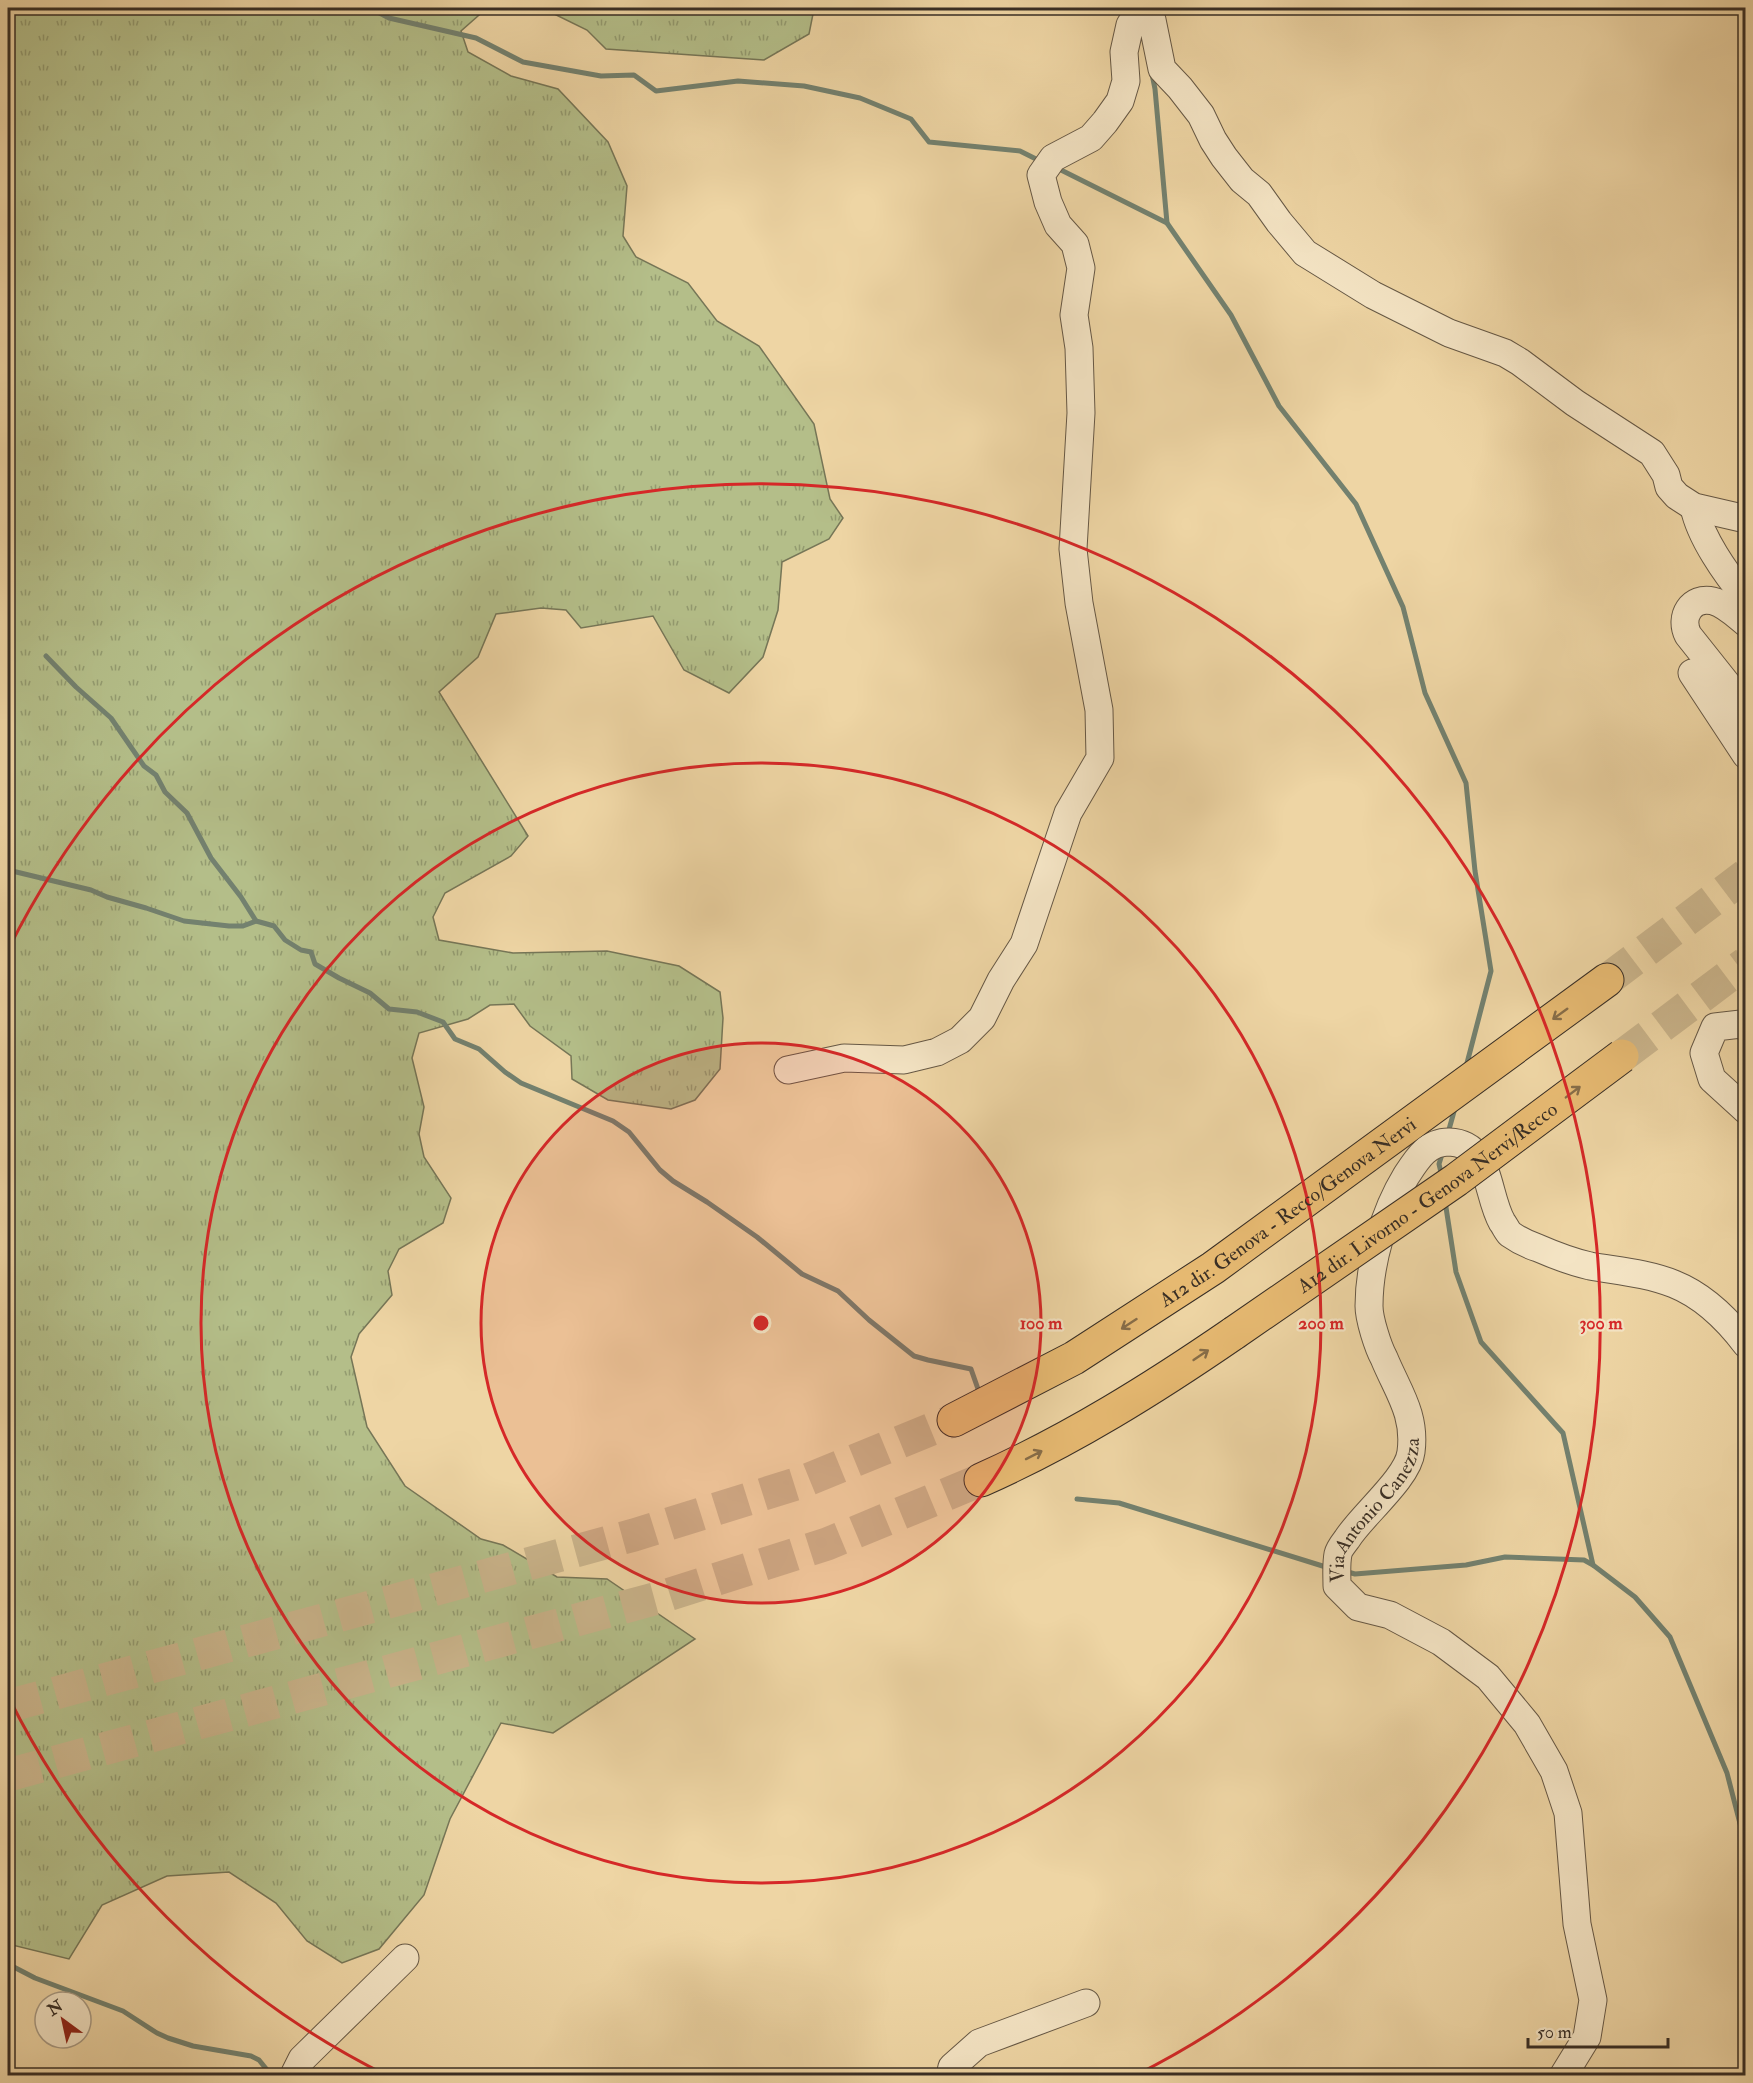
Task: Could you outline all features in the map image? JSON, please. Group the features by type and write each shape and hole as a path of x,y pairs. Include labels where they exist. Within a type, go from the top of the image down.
{"highway":[{"name":"A12 dir. Genova - Recco/Genova Nervi","path":"954,1419 1074,1358 1213,1268 1607,980"},
{"name":"A12 dir. Livorno - Genova Nervi/Recco","path":"981,1480 1048,1448 1134,1399 1456,1180 1622,1056"}],"street":[{"path":"788,1070 844,1058 904,1060 937,1052 960,1040 982,1018 1001,980 1024,944 1068,813 1100,758 1100,710 1079,603 1072,549 1081,413 1079,348 1074,315 1081,268 1075,244 1059,225 1048,202 1047,166 1091,138 1120,101 1126,81 1124,52 1130,25 1141,17 1152,20 1162,69 1201,115 1224,157 1242,180 1259,194 1305,253 1373,295 1449,333 1505,353 1520,362 1575,403 1652,453 1677,496 1694,507 1746,519"},
{"path":"1694,507 1708,542 1746,598"},
{"path":"1746,623 1722,604 1708,600 1701,601 1690,609 1684,621 1684,628 1688,635 1746,708"},
{"path":"1692,673 1746,755"},
{"path":"1746,1027 1741,1024 1714,1027 1704,1053 1712,1079 1734,1102 1746,1110"},
{"name":"Via Antonio Canezza","path":"1563,2076 1587,2037 1593,2000 1577,1924 1568,1813 1554,1771 1527,1724 1488,1677 1441,1642 1390,1615 1358,1607 1337,1586 1338,1552 1356,1525 1393,1486 1411,1455 1412,1426 1402,1394 1383,1357 1369,1308 1381,1233 1397,1190 1418,1157 1433,1144 1450,1142 1467,1146 1474,1150 1482,1161 1492,1198 1509,1233 1537,1248 1587,1265 1634,1272 1674,1284 1706,1302 1731,1324 1746,1344"},
{"path":"296,2076 295,2073 302,2059 405,1958"},
{"path":"950,2076 952,2067 980,2043 1086,2003"}],"green space":[{"path":"8,8 487,8 461,31 468,52 511,76 558,89 608,142 627,186 623,236 636,257 688,283 717,321 759,346 814,424 830,499 843,518 829,539 782,562 778,610 763,657 729,693 684,670 653,616 581,628 566,610 541,608 496,614 478,657 439,692 528,836 511,856 445,893 433,917 439,940 513,953 607,951 679,966 720,992 723,1018 720,1069 695,1100 671,1109 608,1100 572,1079 571,1056 530,1026 514,1004 490,1005 468,1019 419,1033 412,1058 424,1107 419,1134 424,1157 451,1198 443,1223 399,1249 388,1271 392,1295 359,1334 351,1357 367,1427 405,1486 481,1539 503,1545 557,1577 607,1579 695,1639 553,1733 501,1723 450,1819 424,1895 379,1949 342,1963 307,1941 276,1903 229,1872 167,1876 102,1905 69,1959 8,1944"},
{"path":"542,8 814,9 809,34 764,60 606,49 587,30"}],"waterway":[{"path":"370,8 389,18 476,38 523,62 601,76 634,75 656,91 738,81 804,86 860,98 911,119 929,142 1020,151 1040,161"},
{"path":"1152,74 1167,223"},
{"path":"1057,168 1167,223 1231,315 1279,406 1356,504 1403,607 1425,693 1466,783 1475,871 1491,971 1466,1067"},
{"path":"46,656 111,718 144,766 156,775 165,792 187,813 211,858 256,921"},
{"path":"8,870 91,890 184,921 229,926 243,926 256,921 274,926 285,940 301,950 311,952 315,964 370,993 389,1009 417,1012 443,1022 455,1039 479,1049 521,1083 613,1121 629,1132 660,1170 673,1181 757,1237 802,1274 838,1291 869,1320 914,1356 971,1369 978,1389"},
{"path":"1448,1133 1455,1108"},
{"path":"1442,1177 1439,1164 1443,1151"},
{"path":"1445,1201 1456,1272 1481,1342 1563,1433 1593,1565 1635,1597 1670,1637 1727,1773 1746,1847"},
{"path":"1077,1499 1119,1503 1329,1568"},
{"path":"1344,1571 1355,1574 1466,1565 1505,1557 1584,1560 1593,1565"},
{"path":"8,1964 35,1978 123,2011 168,2038 193,2046 251,2056 259,2060 272,2076"}],"tunnel":[{"path":"1607,980 1746,875"},
{"path":"1622,1056 1746,963"},
{"path":"8,1706 634,1535 802,1482 954,1420"},
{"path":"8,1775 661,1597 827,1544 981,1480"}]}
